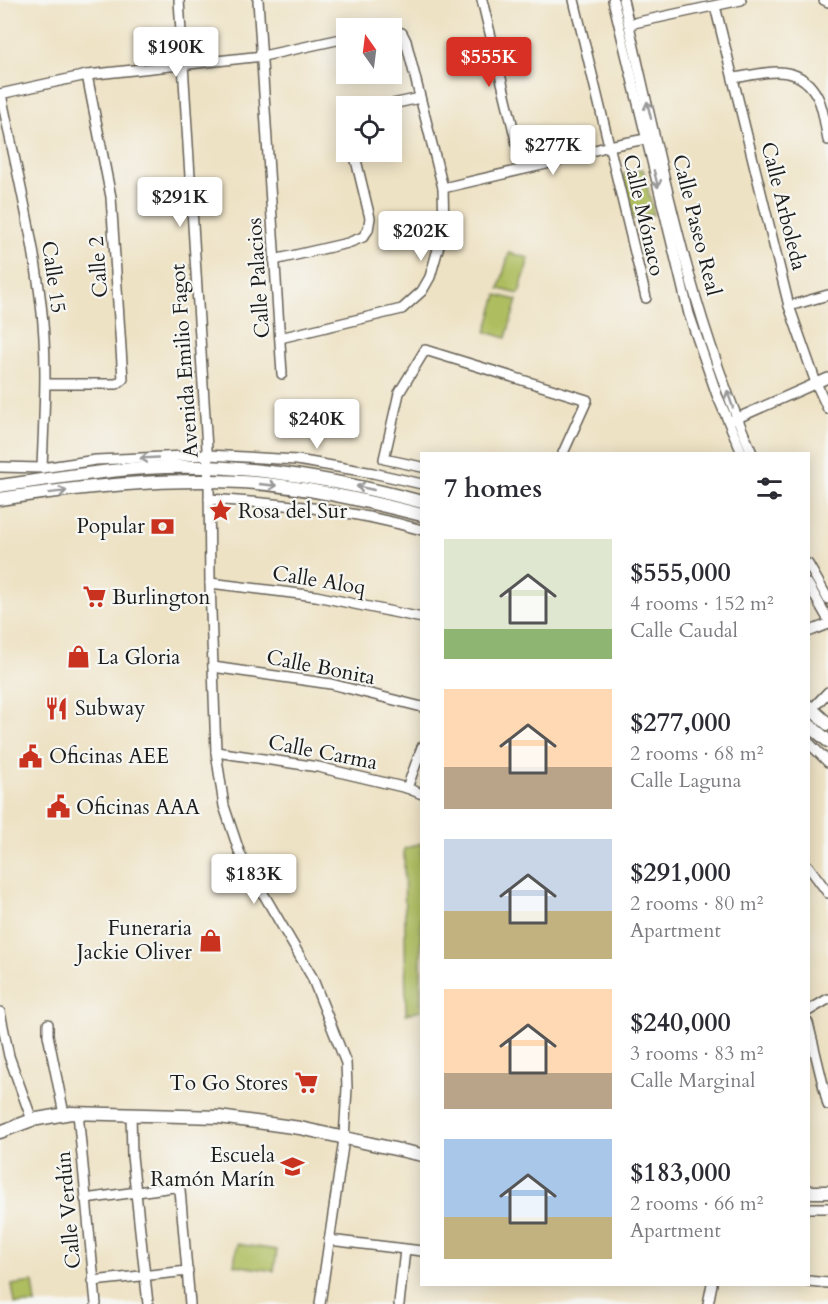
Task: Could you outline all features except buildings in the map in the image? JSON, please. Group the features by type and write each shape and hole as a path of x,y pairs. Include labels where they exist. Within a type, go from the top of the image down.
{"main road":[{"path":"0,486 208,461 344,483 420,502"},
{"path":"0,499 107,486 209,482 286,487 420,515"},
{"path":"810,709 821,723 828,741"},
{"path":"0,1132 32,1120 78,1113 254,1120 420,1155"},
{"path":"810,1192 828,1192"}],"street":[{"name":"Avenida Emilio Fagot","path":"179,0 208,461 216,752 224,806 235,844 312,977 346,1063 344,1139 320,1304"},
{"name":"Calle Palacios","path":"258,0 282,374"},
{"path":"482,0 523,169"},
{"name":"Calle Mónaco","path":"574,0 646,298"},
{"name":"Calle Paseo Real","path":"613,0 651,138"},
{"name":"Calle Paseo Real","path":"623,0 689,314 717,395 751,452"},
{"path":"629,24 741,0"},
{"path":"824,0 828,2"},
{"name":"Calle Arboleda","path":"715,6 789,306 816,383 828,409"},
{"path":"280,338 398,311 412,302 427,284 444,228 443,188 405,37 402,34"},
{"path":"1,94 87,75 263,56 336,40"},
{"path":"734,78 777,72 792,73 807,82 818,99 828,140"},
{"name":"Calle 2","path":"46,384 117,384 123,379 111,197 87,75"},
{"name":"Calle 15","path":"1,94 35,262 41,306 46,384 42,468"},
{"path":"402,102 420,98"},
{"path":"443,188 609,146 651,138"},
{"path":"274,260 348,243 363,237 368,230 370,218 356,162"},
{"path":"789,306 828,295"},
{"path":"420,467 384,459 399,393 424,350 587,399 562,452"},
{"path":"733,421 828,378"},
{"name":"Calle Paseo Real","path":"733,421 742,452"},
{"path":"0,467 42,468 96,460 297,460 420,484"},
{"path":"209,499 309,506 385,519 420,529"},
{"path":"810,568 828,599"},
{"name":"Calle Aloq","path":"210,583 316,596 420,618"},
{"path":"810,588 828,619"},
{"path":"810,631 828,624"},
{"name":"Calle Bonita","path":"213,666 331,684 420,706"},
{"path":"810,709 828,692"},
{"path":"810,743 828,762"},
{"name":"Calle Carma","path":"216,752 318,766 420,793"},
{"path":"407,788 420,752"},
{"path":"810,870 828,893"},
{"path":"810,1010 828,999"},
{"path":"0,1012 9,1056 32,1120"},
{"path":"48,1024 48,1035 64,1114"},
{"path":"810,1030 827,1092 828,1106"},
{"name":"Calle Verdún","path":"78,1113 96,1304"},
{"path":"131,1114 135,1192 148,1304"},
{"path":"85,1199 174,1187 180,1190 190,1304"},
{"path":"810,1208 828,1208"},
{"path":"329,1240 420,1251"},
{"path":"399,1304 405,1250"},
{"path":"93,1281 188,1270"},
{"path":"810,1281 828,1283"},
{"path":"708,1304 712,1286"}],"green space":[{"path":"643,169 654,214 633,219 622,175"},
{"path":"509,253 529,258 519,294 499,289"},
{"path":"497,295 517,300 506,338 486,332"},
{"path":"420,843 420,1010 406,1014 404,849"},
{"path":"237,1244 277,1250 274,1271 234,1265"},
{"path":"33,1282 36,1304 15,1304 12,1285"}],"place":[{"name":"Rosa del Sur","path":"220,511"},
{"name":"Popular","path":"163,526"},
{"name":"Burlington","path":"94,597"},
{"name":"La Gloria","path":"79,657"},
{"name":"Subway","path":"57,708"},
{"name":"Oficinas AEE","path":"31,756"},
{"name":"Oficinas AAA","path":"58,807"},
{"name":"Funeraria Jackie Oliver","path":"210,940"},
{"name":"To Go Stores","path":"306,1083"},
{"name":"Escuela Ramón Marín","path":"293,1167"}]}
